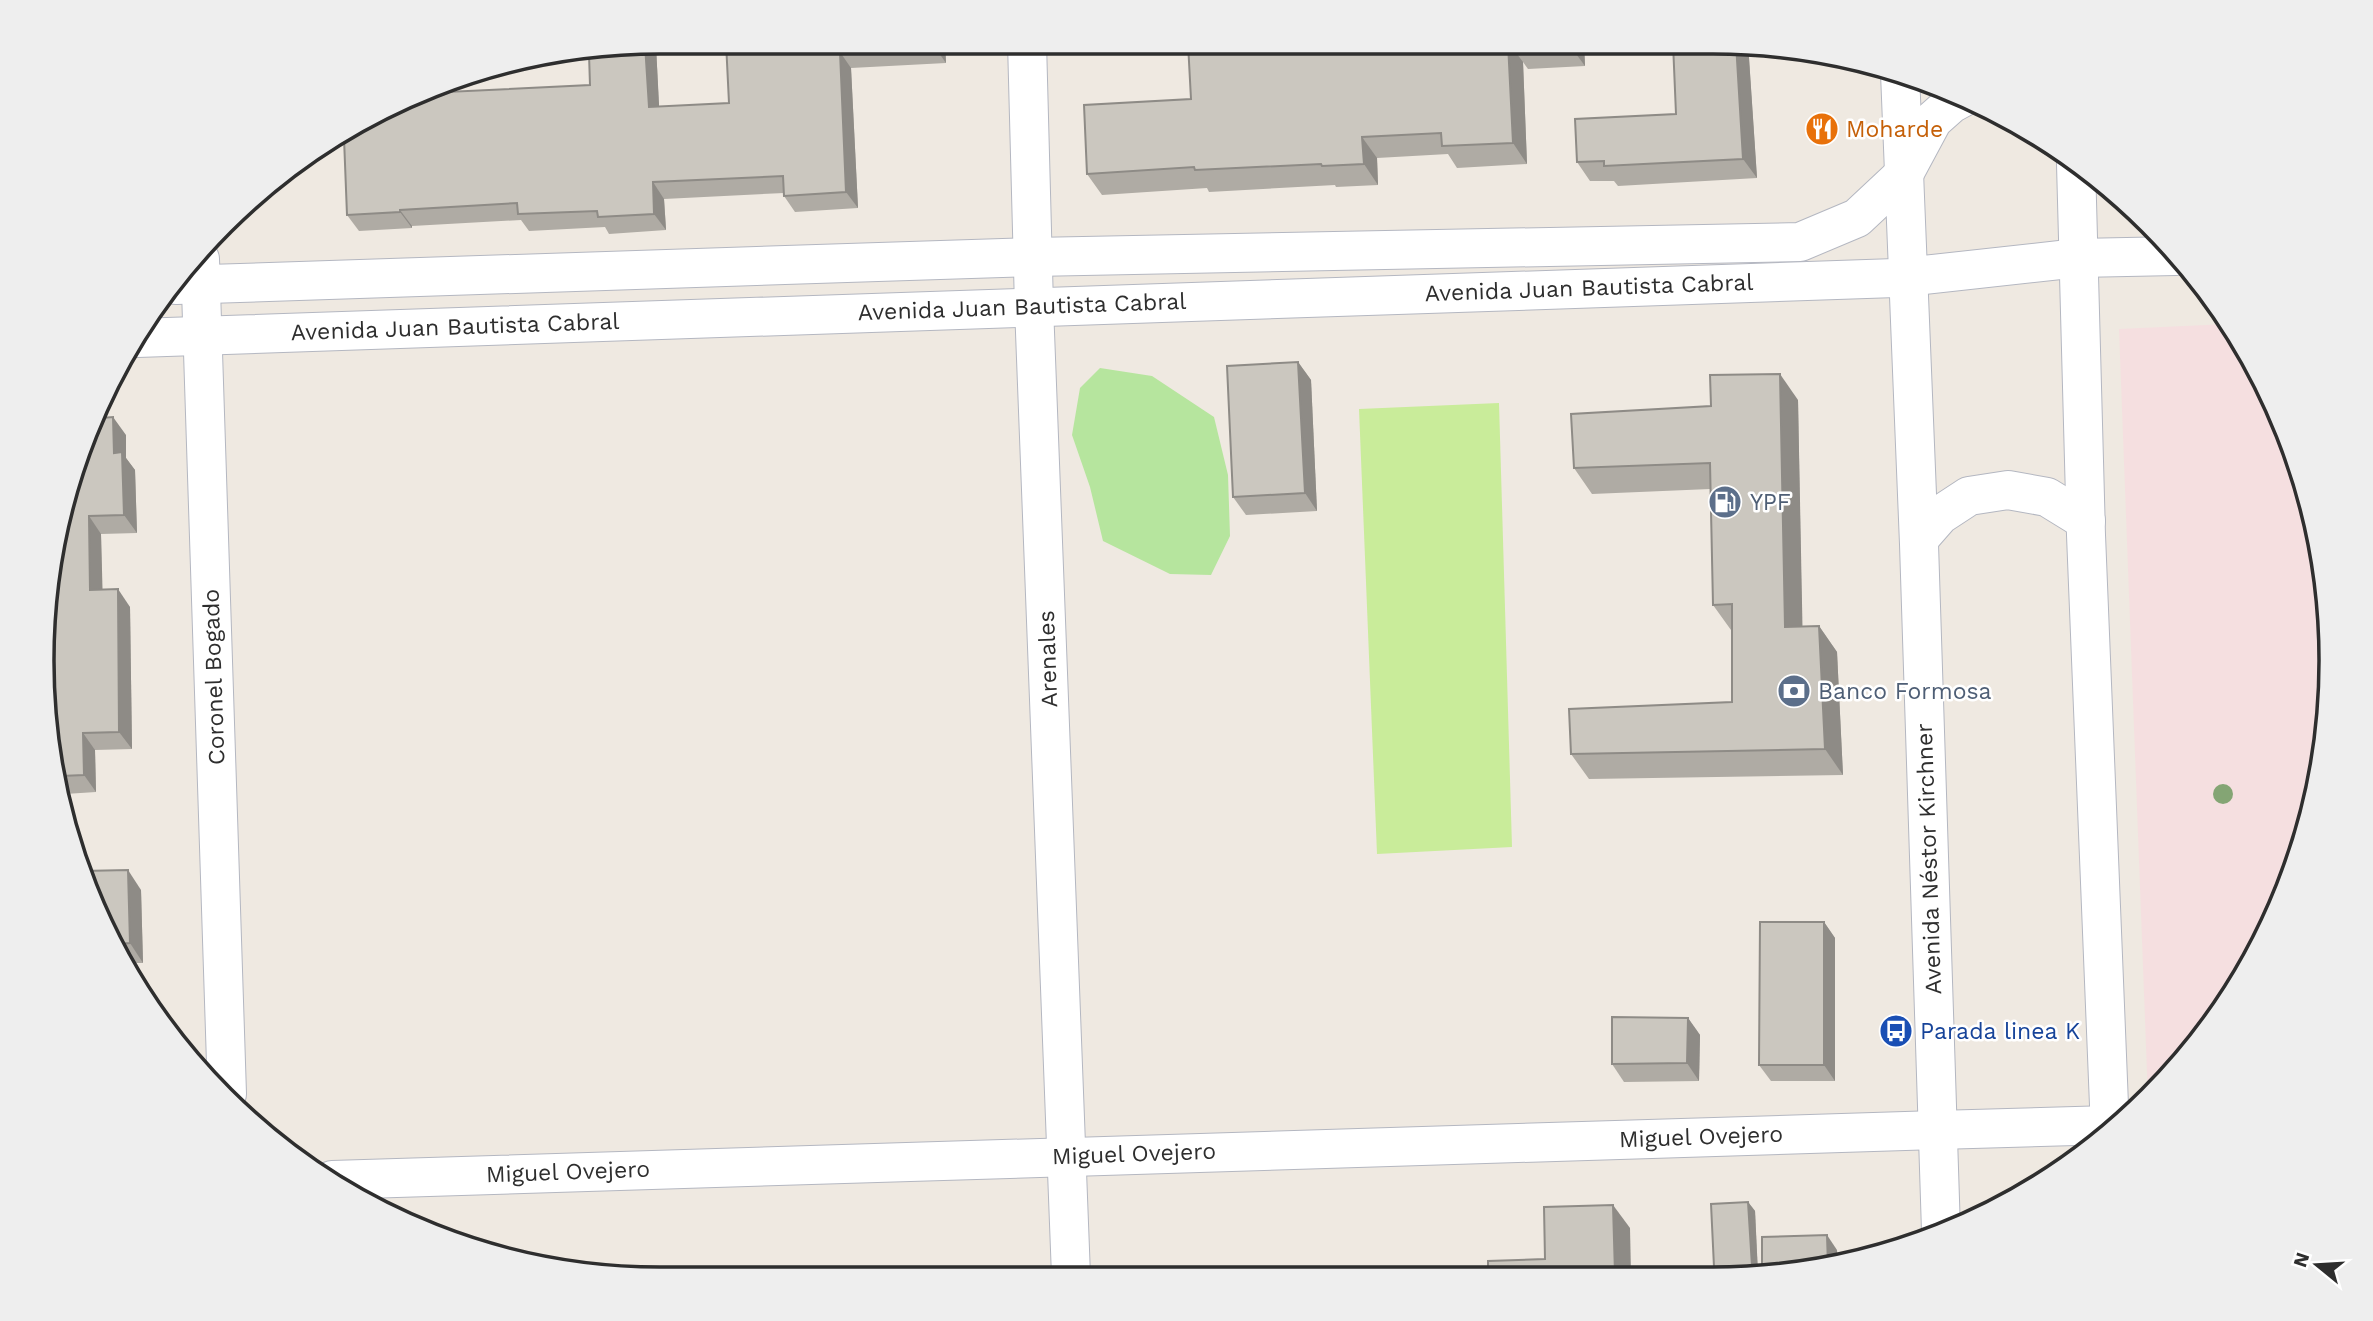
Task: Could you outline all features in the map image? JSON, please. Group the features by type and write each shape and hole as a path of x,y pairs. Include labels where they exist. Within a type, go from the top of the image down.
{"main road":[{"name":"Arenales","path":"1027,54 1034,306 1071,1267"},
{"name":"Avenida Néstor Kirchner","path":"1900,84 1919,539 1941,1223"},
{"path":"1904,174 1933,120 1952,103"},
{"name":"Avenida Juan Bautista Cabral","path":"193,276 1800,242 1857,218 1904,174"},
{"path":"2076,176 2086,521 2110,1118"},
{"name":"Avenida Juan Bautista Cabral","path":"147,338 1907,277 2078,258 2164,256"},
{"name":"Coronel Bogado","path":"192,276 202,336 227,1083"},
{"path":"1919,539 1940,515 1969,496 2008,490 2047,497 2086,521"},
{"name":"Miguel Ovejero","path":"347,1180 2099,1127"}],"shaded area":[{"path":"2217,324 2238,357 2273,428 2298,504 2314,581 2319,660 2314,740 2307,779 2287,855 2273,893 2238,964 2217,997 2193,1030 2147,1082 2119,329"}],"green space":[{"path":"1100,368 1152,376 1214,417 1228,475 1230,536 1211,575 1170,574 1103,541 1090,487 1072,435 1080,388"},
{"path":"1499,403 1512,847 1377,854 1359,409"}],"building":[{"path":"727,54 840,54 846,192 784,196 783,176 653,182 654,214 598,217 597,211 518,214 517,203 347,215 344,143 392,117 450,92 590,85 589,58 646,55 649,107 729,103"},
{"path":"1189,54 1509,54 1513,143 1442,146 1441,133 1362,137 1364,164 1195,170 1194,167 1087,174 1084,105 1191,99"},
{"path":"1673,54 1737,55 1743,159 1604,166 1604,161 1577,162 1575,119 1676,114"},
{"path":"1298,362 1305,493 1233,497 1227,366"},
{"path":"1780,374 1785,627 1819,626 1825,749 1571,754 1569,709 1732,702 1732,604 1713,605 1710,463 1574,468 1571,414 1711,406 1710,375"},
{"path":"113,417 114,453 122,452 124,515 89,516 90,590 118,589 119,732 83,733 84,775 65,776 59,740 54,660 59,581 75,504 105,418"},
{"path":"128,870 130,943 124,943 92,871"},
{"path":"1760,922 1824,922 1824,1065 1759,1065"},
{"path":"1612,1017 1688,1018 1687,1063 1612,1064"},
{"path":"1748,1202 1752,1265 1714,1267 1711,1204"},
{"path":"1613,1205 1615,1267 1488,1267 1488,1261 1545,1259 1544,1207"},
{"path":"1827,1235 1828,1256 1762,1264 1762,1237"}],"place":[{"name":"Moharde","path":"1822,129"},
{"name":"YPF","path":"1725,502"},
{"name":"Banco Formosa","path":"1794,691"},
{"name":"Parada linea K","path":"1896,1031"}]}
